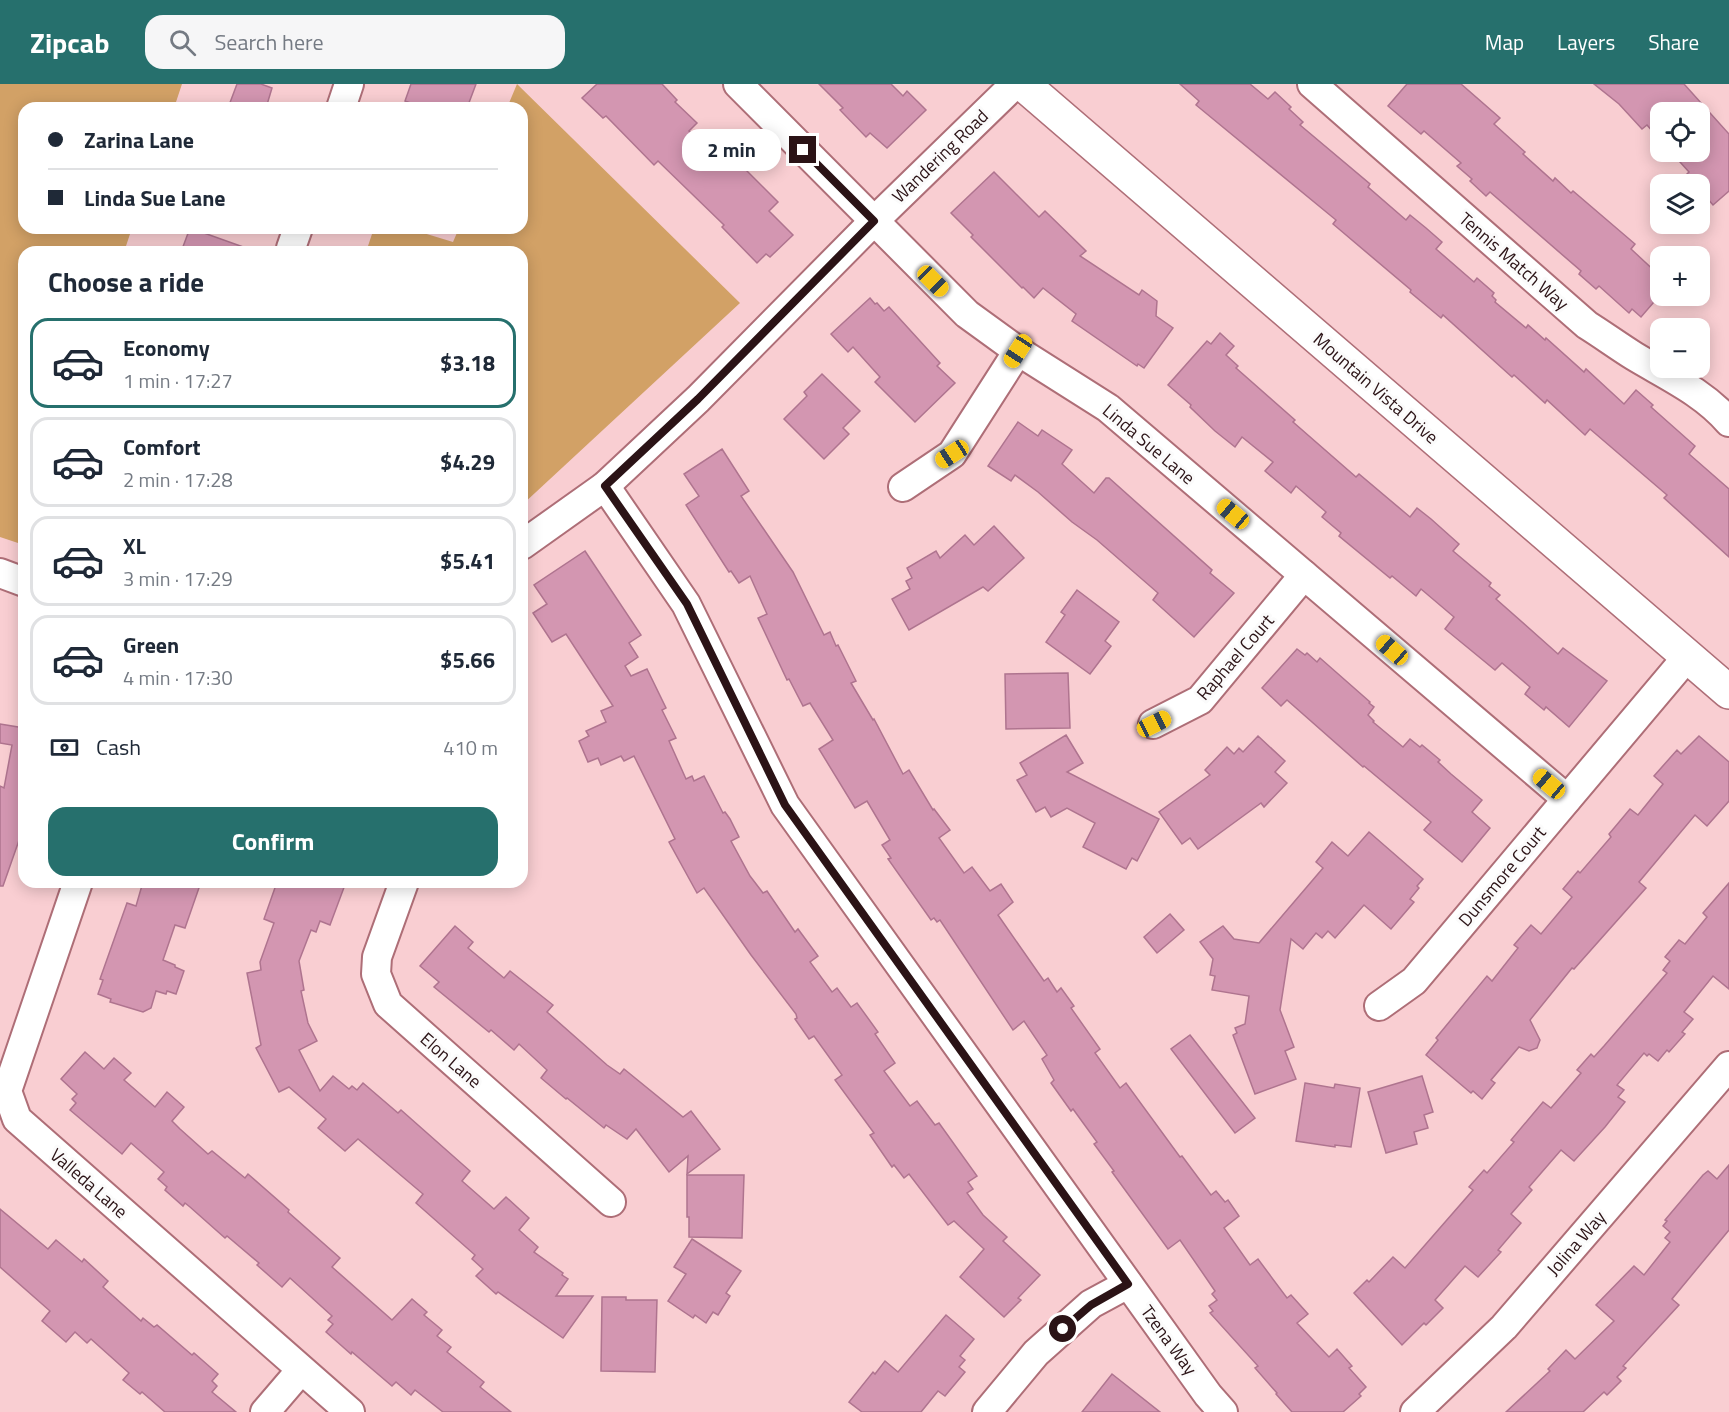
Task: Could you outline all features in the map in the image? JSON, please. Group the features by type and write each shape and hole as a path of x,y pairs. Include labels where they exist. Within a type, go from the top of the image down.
{"main road":[{"name":"Mountain Vista Drive","path":"1023,84 1729,692"}],"street":[{"path":"343,102 349,84"},
{"name":"Linda Sue Lane","path":"738,84 967,314 1018,351 1108,408 1567,799"},
{"name":"Wandering Road","path":"528,541 605,486 698,399 874,221 1015,84"},
{"name":"Tennis Match Way","path":"1312,84 1587,325 1682,383 1718,409 1729,422"},
{"path":"903,486 952,454 1018,351"},
{"name":"Tzena Way","path":"605,486 687,604 785,805 1208,1395 1223,1412"},
{"path":"0,573 18,580"},
{"name":"Raphael Court","path":"1154,724 1200,700 1304,575"},
{"name":"Dunsmore Court","path":"1379,1006 1414,981 1687,657"},
{"name":"Valleda Lane","path":"76,888 7,1091 17,1119 350,1412"},
{"name":"Elon Lane","path":"402,888 377,957 376,974 388,1004 611,1202"},
{"name":"Jolina Way","path":"1415,1412 1503,1327 1729,1066"},
{"path":"987,1412 1036,1353 1091,1305 1128,1284"},
{"path":"265,1412 301,1370"}],"shaded area":[{"path":"0,84 182,84 176,102 18,102 18,234 130,234 126,246 18,246 18,543 0,537"},
{"path":"517,84 740,303 528,499 528,246 368,246 372,234 427,234 453,242 456,234 528,234 528,102 510,102"}],"building":[{"path":"237,84 261,84 272,88 268,102 230,102"},
{"path":"411,84 476,84 469,102 405,101"},
{"path":"597,84 662,84 677,100 675,102 697,123 689,131 720,160 728,152 778,202 769,211 793,235 770,257 766,254 757,263 722,227 724,225 658,161 654,165 606,116 603,118 582,98"},
{"path":"819,84 891,84 903,96 907,91 926,110 887,148 870,133 866,137 840,110 843,108"},
{"path":"1180,84 1250,84 1268,99 1275,92 1303,122 1300,125 1370,184 1368,187 1406,220 1410,215 1442,242 1436,249 1474,282 1477,278 1494,293 1492,296 1495,302 1526,328 1528,325 1545,340 1546,338 1584,372 1586,369 1624,404 1636,390 1653,405 1651,407 1695,446 1689,454 1729,489 1729,557 1664,498 1667,495 1590,429 1585,435 1547,400 1545,403 1514,375 1512,377 1443,315 1441,318 1410,292 1411,290 1333,224 1336,220 1196,105 1199,101"},
{"path":"1407,84 1461,84 1500,118 1494,124 1525,152 1523,154 1553,181 1555,178 1571,193 1573,191 1635,244 1631,249 1650,267 1650,306 1641,317 1632,309 1629,313 1599,286 1596,289 1579,274 1581,271 1490,192 1486,196 1457,166 1461,163 1424,131 1421,134 1388,106"},
{"path":"1594,84 1684,84 1700,102 1650,102 1650,128 1647,125 1642,129 1619,104"},
{"path":"1710,113 1729,134 1729,191 1713,205 1710,202 1710,174 1687,174 1689,172 1680,162 1710,162"},
{"path":"994,172 1039,217 1045,211 1086,251 1080,256 1139,295 1142,290 1157,301 1156,316 1173,328 1144,368 1138,364 1137,366 1072,321 1076,314 1043,288 1034,298 971,237 973,235 951,213"},
{"path":"188,234 207,234 241,246 183,246"},
{"path":"870,298 884,311 889,307 940,363 937,366 955,383 915,422 875,382 880,377 853,347 848,352 831,334"},
{"path":"1220,333 1234,346 1226,355 1238,366 1236,368 1295,420 1293,422 1356,477 1359,474 1410,517 1417,508 1431,519 1459,544 1453,551 1491,583 1489,586 1500,595 1496,599 1558,654 1563,648 1607,681 1569,727 1546,707 1544,710 1525,694 1530,687 1502,663 1495,670 1445,629 1454,617 1421,589 1416,596 1392,576 1390,578 1339,536 1341,533 1322,517 1326,512 1296,486 1291,493 1265,471 1273,462 1242,437 1235,447 1215,431 1168,385 1207,341 1211,344"},
{"path":"822,374 860,411 843,428 849,434 824,459 784,419 807,396 804,392"},
{"path":"1018,422 1038,436 1042,430 1072,450 1062,464 1094,493 1106,478 1109,478 1212,570 1210,573 1234,593 1194,637 1153,600 1158,593 1097,540 1015,475 1011,481 988,466"},
{"path":"722,449 749,491 741,496 793,572 824,635 830,632 836,646 838,645 856,681 851,683 874,719 903,774 909,770 933,810 950,830 939,838 964,873 972,867 990,891 1001,884 1013,902 998,915 1044,981 1048,978 1057,992 1061,988 1074,1006 1071,1008 1100,1049 1095,1053 1120,1088 1126,1083 1211,1195 1216,1191 1225,1202 1228,1200 1239,1216 1224,1228 1250,1265 1258,1259 1287,1298 1291,1295 1308,1314 1297,1323 1329,1357 1337,1349 1352,1366 1349,1368 1366,1387 1359,1394 1361,1396 1343,1412 1292,1412 1255,1368 1258,1366 1210,1313 1213,1311 1209,1306 1217,1300 1212,1294 1215,1291 1180,1240 1168,1249 1112,1172 1114,1171 1094,1144 1097,1142 1051,1083 1054,1080 1042,1059 1047,1055 1024,1021 1013,1030 940,920 937,922 934,918 931,920 888,859 891,858 882,845 890,840 867,801 855,808 819,749 833,740 810,703 803,706 789,679 787,680 758,618 767,614 750,576 739,583 731,571 729,572 686,505 699,496 684,474"},
{"path":"994,526 1024,558 988,591 983,587 909,630 892,599 910,589 906,581 912,578 907,568 936,551 940,558 965,535 974,545"},
{"path":"585,551 641,635 629,643 638,657 625,666 631,676 647,669 666,708 662,710 676,738 669,741 686,779 692,776 694,781 704,776 723,813 725,812 730,819 739,837 731,841 750,876 763,893 767,891 795,932 798,929 818,956 810,962 832,992 837,988 851,1007 857,1003 878,1032 875,1034 895,1063 884,1071 910,1106 917,1101 935,1125 939,1123 977,1176 968,1182 973,1189 967,1193 983,1215 1007,1237 1003,1241 1040,1275 1018,1298 1021,1300 1004,1317 960,1277 984,1249 954,1221 948,1225 909,1174 904,1178 894,1165 892,1167 870,1135 874,1133 835,1080 842,1075 814,1036 809,1039 795,1019 796,1014 704,888 697,893 669,842 675,839 634,756 624,761 621,756 601,765 598,758 588,762 579,741 589,736 586,731 606,722 601,711 613,706 566,634 552,642 533,613 547,604 534,585"},
{"path":"1077,590 1119,622 1105,641 1111,646 1090,674 1046,642 1065,615 1061,612"},
{"path":"1297,649 1305,655 1307,653 1317,662 1320,658 1370,702 1374,707 1368,715 1373,722 1403,747 1410,739 1420,747 1422,745 1482,800 1472,812 1490,828 1462,862 1424,830 1431,822 1363,767 1287,700 1281,706 1262,688"},
{"path":"1068,673 1070,728 1006,729 1005,674"},
{"path":"0,724 18,727 18,843 3,886 0,886 0,786 4,788 12,745 0,743"},
{"path":"1066,735 1083,763 1067,772 1159,819 1137,861 1132,858 1126,869 1083,847 1095,823 1067,808 1051,817 1045,807 1036,812 1017,780 1027,775 1020,763"},
{"path":"1258,736 1285,761 1275,772 1287,783 1264,807 1261,803 1198,849 1190,838 1182,844 1159,812 1210,775 1205,770 1227,747 1234,754 1239,748 1243,752"},
{"path":"1699,736 1729,762 1729,801 1707,826 1695,815 1639,882 1646,888 1574,969 1572,968 1530,1020 1540,1040 1537,1048 1529,1051 1519,1047 1491,1080 1495,1083 1482,1099 1473,1091 1471,1093 1426,1055 1438,1040 1436,1038 1487,976 1492,981 1518,948 1514,945 1531,925 1541,934 1572,897 1563,889 1611,837 1609,834 1630,809 1638,815 1663,784 1654,776 1677,750 1681,754"},
{"path":"1369,832 1423,879 1410,899 1414,902 1391,929 1364,905 1335,938 1328,931 1322,938 1316,933 1303,949 1291,939 1280,1010 1294,1047 1285,1051 1296,1079 1255,1094 1233,1035 1237,1033 1235,1028 1245,1024 1249,996 1212,990 1215,976 1210,975 1213,959 1200,942 1223,926 1234,939 1259,943 1323,868 1316,862 1332,842 1348,856"},
{"path":"1729,883 1729,989 1713,976 1684,1012 1693,1019 1682,1032 1685,1034 1658,1061 1644,1053 1617,1085 1624,1090 1618,1097 1625,1102 1605,1127 1574,1161 1561,1150 1529,1187 1532,1190 1511,1214 1521,1223 1498,1250 1501,1252 1478,1277 1465,1266 1435,1300 1443,1308 1402,1345 1354,1293 1367,1280 1369,1282 1393,1257 1405,1268 1473,1190 1469,1187 1484,1170 1487,1173 1514,1142 1511,1140 1543,1102 1551,1108 1581,1073 1577,1070 1591,1054 1594,1057 1667,973 1663,970 1670,961 1665,957 1679,940 1685,944 1707,917 1703,913"},
{"path":"141,888 199,888 185,928 175,925 163,960 184,971 176,994 156,991 151,1008 143,1012 110,1002 111,999 98,994 103,980 100,979 127,903 136,906"},
{"path":"275,888 344,888 330,925 320,921 316,932 311,930 299,961 304,990 301,991 308,1023 317,1041 299,1050 320,1091 333,1076 349,1089 352,1086 357,1090 363,1083 398,1113 401,1110 470,1171 462,1181 494,1209 506,1197 529,1218 519,1230 538,1247 534,1252 568,1279 556,1296 593,1296 563,1338 498,1292 496,1294 476,1276 483,1269 472,1259 475,1255 416,1203 423,1194 358,1139 345,1151 318,1128 326,1119 289,1087 279,1092 256,1048 261,1045 247,973 261,970 260,962 274,923 264,919"},
{"path":"1170,914 1184,930 1157,953 1144,937"},
{"path":"455,926 473,942 468,948 504,978 510,971 553,1005 547,1012 607,1065 620,1074 624,1069 683,1117 691,1111 720,1149 687,1174 688,1156 669,1172 636,1129 627,1139 606,1125 604,1128 541,1078 547,1070 519,1044 514,1050 491,1030 489,1032 434,987 439,982 420,966"},
{"path":"1190,1035 1255,1118 1235,1133 1171,1049"},
{"path":"85,1052 104,1069 114,1058 131,1073 124,1080 155,1107 167,1092 184,1107 172,1121 208,1154 212,1151 245,1178 248,1174 289,1210 288,1212 340,1258 332,1267 392,1320 412,1299 427,1312 424,1315 442,1330 437,1336 451,1347 447,1352 484,1382 480,1387 511,1412 443,1412 415,1390 411,1395 396,1382 392,1386 352,1352 351,1354 326,1332 333,1324 328,1320 332,1316 290,1278 282,1287 257,1265 259,1263 227,1236 225,1238 185,1203 183,1206 165,1190 167,1187 158,1179 164,1172 131,1143 122,1154 70,1110 76,1103 72,1099 77,1094 61,1079"},
{"path":"1422,1076 1433,1112 1424,1115 1428,1128 1414,1132 1417,1144 1386,1153 1368,1092"},
{"path":"1305,1083 1334,1088 1335,1084 1360,1088 1351,1147 1296,1141"},
{"path":"1729,1165 1729,1230 1672,1299 1679,1305 1623,1366 1626,1368 1617,1377 1621,1381 1607,1395 1604,1392 1583,1412 1506,1412 1550,1371 1548,1369 1566,1350 1575,1359 1614,1321 1596,1305 1634,1266 1644,1275 1670,1242 1665,1238 1670,1232 1663,1226 1667,1221 1665,1220 1703,1175 1708,1171 1717,1179"},
{"path":"687,1175 744,1175 742,1238 689,1237"},
{"path":"0,1209 48,1249 56,1240 82,1262 84,1259 108,1281 103,1287 141,1321 143,1318 154,1327 157,1325 192,1355 194,1353 218,1374 212,1381 217,1386 212,1392 236,1412 165,1412 142,1392 140,1394 123,1380 129,1373 91,1339 87,1343 75,1332 66,1342 42,1321 50,1311 0,1267"},
{"path":"692,1239 741,1271 726,1293 730,1296 718,1315 713,1312 706,1323 695,1315 693,1318 668,1301 686,1274 674,1267"},
{"path":"602,1297 657,1300 655,1372 601,1371"},
{"path":"946,1315 974,1339 960,1356 965,1360 959,1367 965,1372 945,1396 938,1391 921,1412 862,1412 849,1402 885,1361 898,1372"},
{"path":"1112,1374 1160,1412 1082,1412"}],"route":[{"path":"803,150 874,221 698,399 605,486 687,604 785,805 1128,1284 1091,1305 1063,1329"}]}
